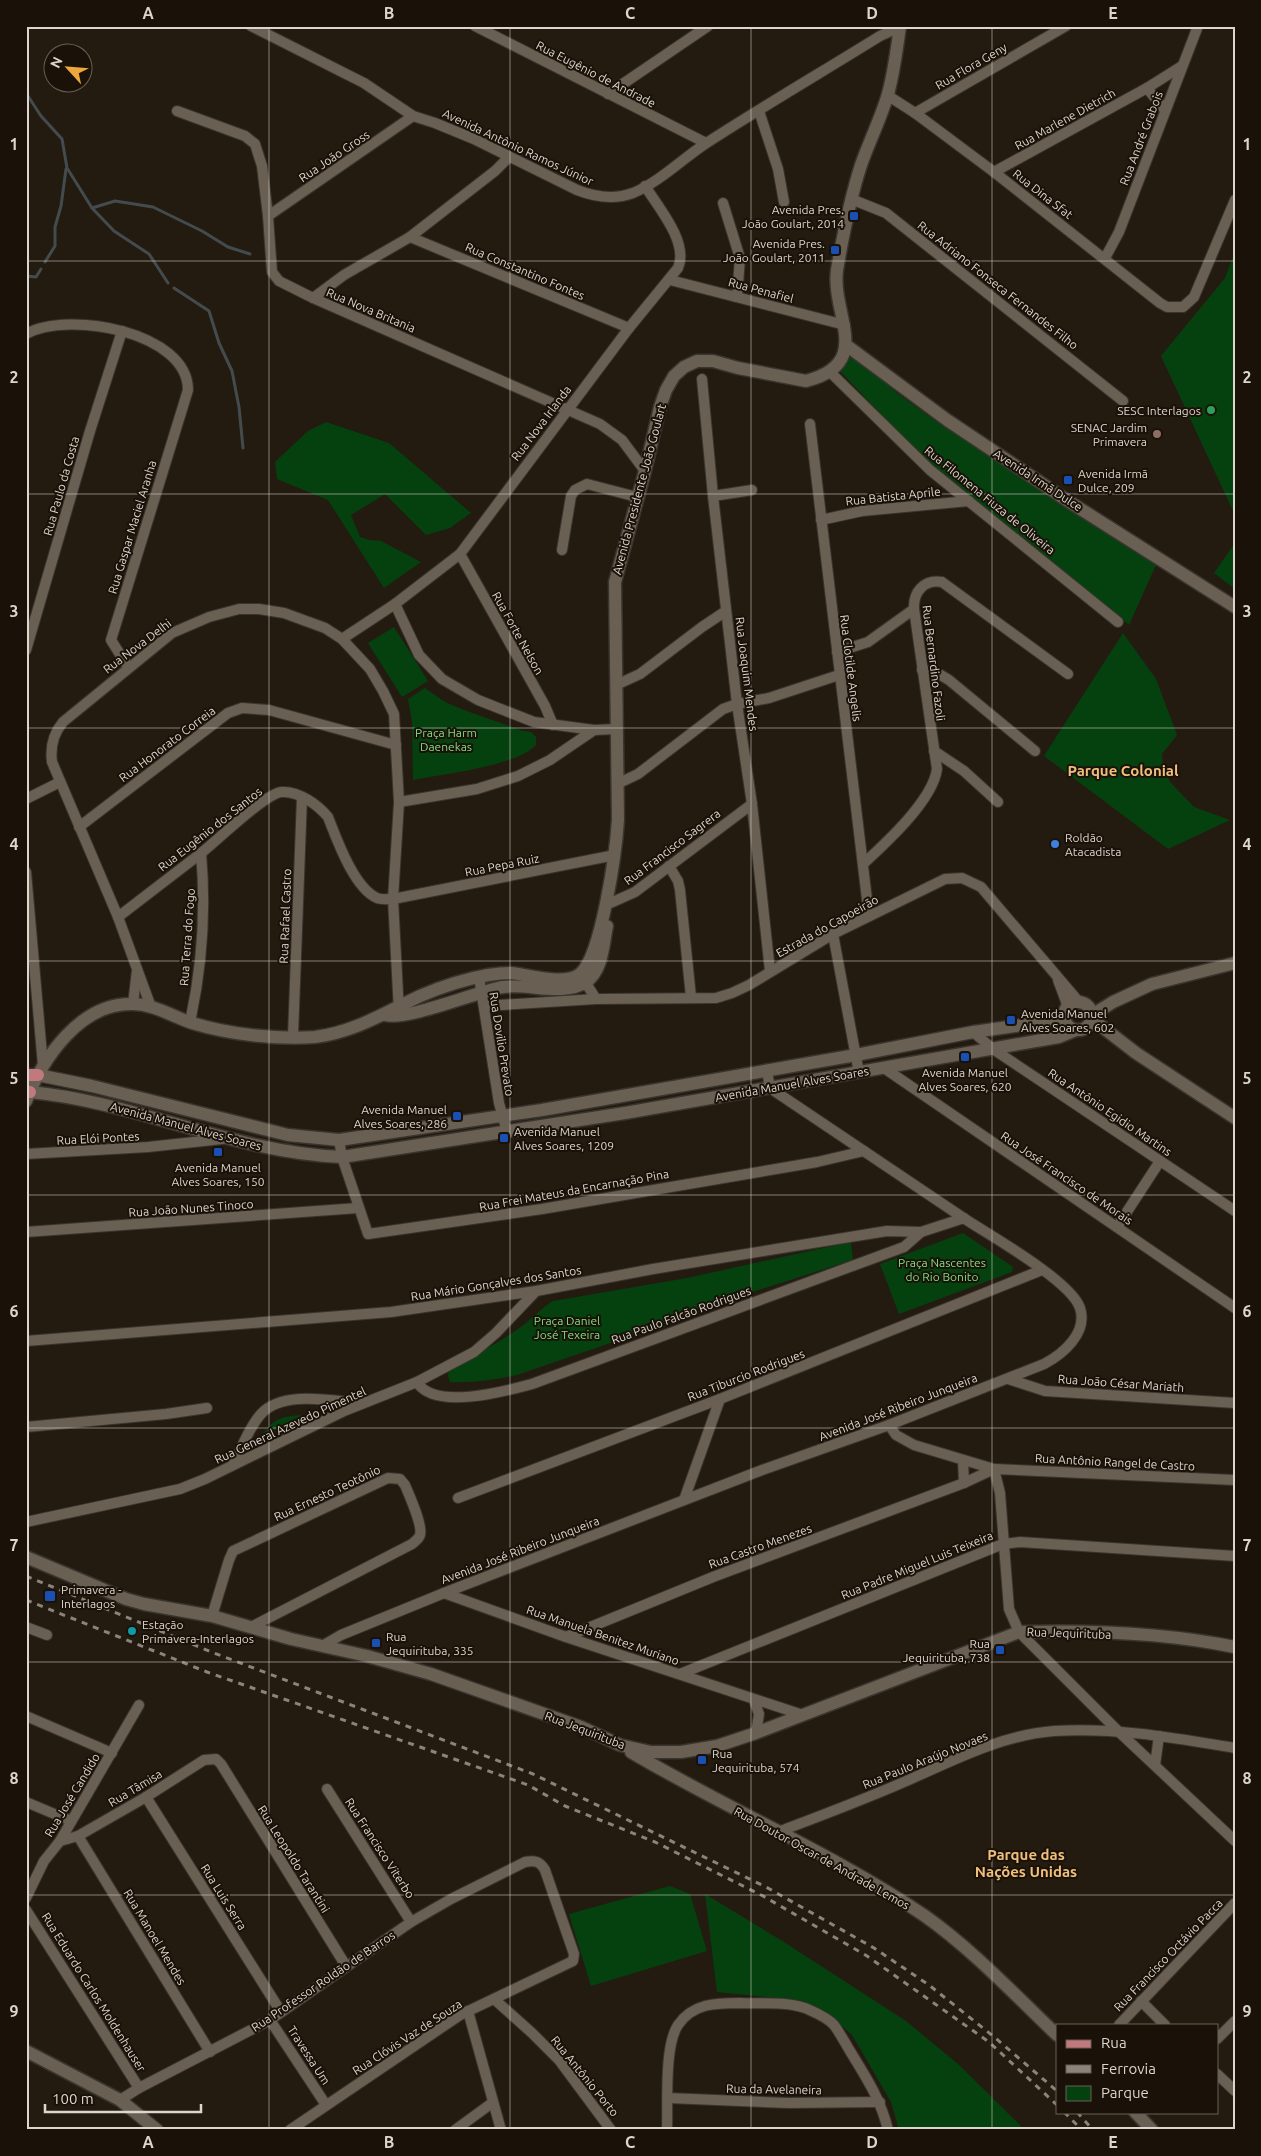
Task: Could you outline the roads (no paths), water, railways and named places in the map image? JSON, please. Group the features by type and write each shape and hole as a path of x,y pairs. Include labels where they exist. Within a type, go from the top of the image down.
{"street":[{"name":"Avenida Antônio Ramos Júnior","path":"251,26 364,83 413,116 435,123 589,195 606,197 621,196 645,186 706,144 880,36 900,26"},
{"name":"Rua Eugênio de Andrade","path":"475,26 706,144"},
{"path":"608,94 708,26"},
{"path":"846,345 845,325 838,301 836,285 837,271 851,199 863,159 888,96 895,67 900,26"},
{"name":"Rua Flora Geny","path":"915,113 1066,26"},
{"name":"Rua André Grabois","path":"1105,258 1119,232 1164,110 1198,26"},
{"name":"Rua Marlene Dietrich","path":"994,172 1147,88 1182,66"},
{"path":"1147,88 1164,110"},
{"name":"Rua Dina Sfat","path":"888,96 915,113 994,172 1167,307 1184,307 1194,297 1235,200"},
{"name":"Rua Nova Britania","path":"177,111 245,136 255,144 262,166 268,216 270,259 274,276 279,281 313,298 600,424 613,432 645,471"},
{"path":"759,111 778,169 784,202"},
{"name":"Rua João Gross","path":"268,216 413,116"},
{"path":"313,298 344,275 410,237 495,171 509,157"},
{"name":"Rua Nova Irlanda","path":"342,639 395,604 460,554 629,328 670,280 682,260 682,250 677,238 645,186"},
{"name":"Rua Adriano Fonseca Fernandes Filho","path":"851,199 886,213 1123,401"},
{"path":"723,203 740,258 737,297"},
{"name":"Rua Constantino Fontes","path":"410,237 629,328"},
{"name":"Rua Penafiel","path":"670,280 845,325"},
{"path":"26,334 42,328 73,324 96,325 122,331"},
{"name":"Rua Gaspar Maciel Aranha","path":"122,331 158,346 173,357 186,372 188,390 111,640 128,667"},
{"name":"Rua Paulo da Costa","path":"26,650 90,432 122,331"},
{"name":"Avenida Presidente João Goulart","path":"582,978 594,973 600,962 618,820 615,582 645,471 660,406 666,390 674,376 684,367 697,361 712,361 806,381 829,371 843,356 846,345"},
{"name":"Avenida Irmã Dulce","path":"846,345 947,420 1068,501 1235,607"},
{"name":"Rua Filomena Fiuza de Oliveira","path":"829,371 930,470 1118,622"},
{"name":"Rua Joaquim Mendes","path":"702,379 712,496 737,704 752,804 770,971"},
{"name":"Rua Clotilde Angelis","path":"810,424 869,916"},
{"path":"562,550 571,496 575,490 587,484 637,497"},
{"path":"712,496 752,490"},
{"name":"Rua Batista Aprile","path":"821,520 842,514 877,509 969,501"},
{"name":"Rua Forte Nelson","path":"460,554 545,706 553,725"},
{"name":"Rua Bernardino Fazoli","path":"863,864 889,841 924,798 936,777 937,769 914,609 914,601 921,587 931,581 942,582 1068,674"},
{"path":"395,604 419,655 442,679 478,700 534,722 594,730 616,729"},
{"name":"Rua Nova Delhi","path":"151,1007 138,967 118,917 60,782 51,756 51,746 58,729 128,667 172,633 208,617 239,609 259,609 284,613 325,628 342,639 360,658 384,691 394,714 399,802 393,899 399,1011"},
{"path":"837,652 868,642 914,609"},
{"path":"616,684 640,674 702,627 726,612"},
{"path":"922,670 939,674 949,680 1035,750"},
{"path":"617,784 638,774 718,713 737,704 758,701 839,675"},
{"name":"Rua Honorato Correia","path":"79,827 228,714 242,708 269,710 396,745"},
{"path":"399,802 477,789 518,776 550,760 594,730"},
{"path":"934,751 964,772 998,802"},
{"path":"26,799 60,782"},
{"name":"Rua Eugênio dos Santos","path":"118,917 272,796 283,792 302,797 318,807 328,817 340,845 365,890 378,899 393,899"},
{"name":"Rua Rafael Castro","path":"293,1036 302,797"},
{"name":"Rua Francisco Sagrera","path":"608,904 635,892 752,804"},
{"name":"Rua Terra do Fogo","path":"190,1022 200,973 203,878 201,853"},
{"name":"Rua Pepa Ruiz","path":"393,899 615,855"},
{"path":"669,866 678,881 680,890 691,997"},
{"path":"26,872 36,1072"},
{"name":"Estrada do Capoeirão","path":"596,999 716,998 732,993 833,934 869,916 945,879 962,878 970,880 981,887 1058,977 1081,1011"},
{"path":"833,934 859,1072"},
{"name":"Avenida Manuel Alves Soares","path":"36,1072 288,1135 339,1140 542,1110 856,1055 973,1032 1058,1020 1113,1002 1152,984 1235,963"},
{"name":"Rua Nova Delhi","path":"133,1004 138,967"},
{"path":"28,1095 36,1072 58,1045 88,1018 104,1009 133,1004 151,1007 190,1022 215,1029 243,1034 316,1036 366,1024 383,1015 391,1017 438,989 479,977 509,973 557,980 582,978"},
{"name":"Rua Dovilio Prevato","path":"479,977 501,1115"},
{"path":"399,1011 506,987 570,988 582,978"},
{"path":"582,978 596,999"},
{"path":"484,1006 596,999"},
{"path":"1081,1011 1068,1025 1079,1030 1113,1036"},
{"path":"1079,1030 1086,1027 1081,1011"},
{"path":"1081,1011 1113,1036 1235,1118"},
{"name":"Avenida Manuel Alves Soares","path":"28,1095 86,1101 267,1147 342,1157 507,1132 770,1088 1059,1037 1079,1030"},
{"name":"Rua Antônio Egidio Martins","path":"973,1032 993,1049 1235,1211"},
{"name":"Rua José Francisco de Morais","path":"884,1068 1235,1308"},
{"path":"767,1071 770,1088"},
{"name":"Avenida José Ribeiro Junqueira","path":"322,1646 341,1635 444,1593 762,1470 889,1425 1008,1379 1054,1359 1071,1344 1081,1324 1081,1309 1073,1296 1042,1270 770,1088"},
{"path":"501,1115 507,1132"},
{"name":"Rua Elói Pontes","path":"26,1154 148,1147 231,1138"},
{"path":"339,1140 342,1157"},
{"name":"Rua Frei Mateus da Encarnação Pina","path":"342,1157 368,1234 388,1233 542,1209 817,1162 864,1151"},
{"path":"1117,1227 1160,1161"},
{"name":"Rua João Nunes Tinoco","path":"26,1232 358,1208"},
{"name":"Rua Mário Gonçalves dos Santos","path":"26,1342 391,1312 536,1291 653,1269 887,1231 921,1232 964,1218"},
{"name":"Rua Paulo Falcão Rodrigues","path":"417,1382 426,1392 448,1396 475,1397 532,1384 904,1247 921,1232"},
{"name":"Rua Tiburcio Rodrigues","path":"458,1498 720,1399 1042,1270"},
{"name":"Rua General Azevedo Pimentel","path":"26,1522 180,1489 365,1403 417,1382 474,1352 536,1291"},
{"name":"Rua João César Mariath","path":"1008,1379 1045,1391 1235,1403"},
{"path":"234,1464 260,1414 278,1402 290,1399 365,1403"},
{"path":"684,1500 720,1399"},
{"path":"26,1427 166,1414 207,1408"},
{"path":"889,1425 905,1441 994,1469 1000,1492 1009,1609 1019,1632 1118,1731 1235,1841"},
{"path":"963,1460 964,1483"},
{"name":"Rua Antônio Rangel de Castro","path":"994,1469 1235,1480"},
{"name":"Rua Castro Menezes","path":"566,1637 713,1576 964,1483 994,1469"},
{"name":"Rua Ernesto Teotônio","path":"212,1616 233,1551 388,1478 400,1479 405,1485 420,1528 420,1537 417,1540 251,1627"},
{"name":"Rua Padre Miguel Luis Teixeira","path":"680,1674 1003,1544 1020,1542 1235,1556"},
{"name":"Rua Jequirituba","path":"26,1557 126,1598 151,1605 212,1616 292,1639 431,1674 581,1728 620,1745 663,1754 695,1751 756,1733 1019,1632 1054,1631 1156,1637 1235,1647"},
{"name":"Rua Manuela Benitez Muriano","path":"444,1593 566,1637 803,1716"},
{"path":"26,1627 47,1635"},
{"path":"754,1700 759,1714 756,1733"},
{"name":"Rua José Candido","path":"26,1898 29,1885 44,1860 60,1842 140,1705"},
{"path":"26,1716 112,1753"},
{"name":"Rua Paulo Araújo Novaes","path":"778,1832 895,1786 973,1752 1004,1742 1054,1732 1118,1731 1235,1748"},
{"path":"1155,1765 1159,1736"},
{"name":"Rua Doutor Oscar de Andrade Lemos","path":"620,1745 668,1774 862,1878 927,1918 974,1956 1056,2034"},
{"path":"663,1754 668,1774"},
{"name":"Rua Tâmisa","path":"60,1842 78,1836 146,1797 204,1760 212,1758 221,1764"},
{"name":"Rua Leopoldo Tarantini","path":"221,1764 346,1966"},
{"name":"Rua Francisco Viterbo","path":"327,1789 411,1922"},
{"name":"Rua Luis Serra","path":"146,1797 281,2012"},
{"path":"26,1802 71,1821"},
{"name":"Rua Manoel Mendes","path":"78,1836 210,2052"},
{"name":"Rua Professor Roldão de Barros","path":"120,2100 139,2088 270,2020 411,1922 451,1898 525,1862 537,1862 545,1870 574,1954 574,1960 571,1962"},
{"name":"Rua Francisco Octávio Pacca","path":"1120,2024 1235,1903"},
{"name":"Rua Eduardo Carlos Moldenhauser","path":"26,1910 139,2088"},
{"name":"Rua Clóvis Vaz de Souza","path":"290,2130 468,2011 571,1962"},
{"name":"Rua Antônio Porto","path":"494,1999 554,2055 611,2130"},
{"path":"1141,2001 1164,2024"},
{"path":"667,2130 670,2051 673,2036 678,2024 689,2014 702,2006 718,2003 787,2004 803,2007 833,2024 874,2089 888,2130"},
{"path":"468,2011 501,2130"},
{"name":"Travessa Um","path":"270,2020 326,2105"},
{"path":"1218,2038 1235,2020"},
{"path":"26,2051 120,2100 157,2130"},
{"path":"1218,2075 1235,2091"},
{"name":"Rua da Avelaneira","path":"668,2098 788,2103 880,2102"},
{"path":"455,2130 492,2103"},
{"path":"1137,2114 1152,2130"}],"waterway":[{"path":"26,93 41,116 62,139 67,168 92,208 115,201 153,207 202,231 228,247 250,254"},
{"path":"45,262 55,246 55,227 61,206 66,169"},
{"path":"92,208 114,231 149,254 168,283"},
{"path":"26,276 36,277 41,269"},
{"path":"174,288 209,311 219,343 232,371 239,407 243,448"}],"railway":[{"path":"26,1576 214,1653 533,1774 766,1887 874,1948 929,1985 993,2036 1056,2090"},
{"path":"26,1600 207,1672 528,1785 565,1806 655,1842 763,1896 867,1956 989,2042 1056,2104"},
{"path":"1066,2114 1082,2130"},
{"path":"1079,2114 1093,2130"}],"place":[{"name":"Avenida Pres. João Goulart, 2014","path":"854,216"},
{"name":"Avenida Pres. João Goulart, 2011","path":"835,250"},
{"name":"SESC Interlagos","path":"1211,410"},
{"name":"SENAC Jardim Primavera","path":"1157,434"},
{"name":"Avenida Irmã Dulce, 209","path":"1068,480"},
{"name":"Roldão Atacadista","path":"1055,844"},
{"name":"Avenida Manuel Alves Soares, 602","path":"1011,1020"},
{"name":"Avenida Manuel Alves Soares, 620","path":"965,1057"},
{"name":"Avenida Manuel Alves Soares, 286","path":"457,1116"},
{"name":"Avenida Manuel Alves Soares, 1209","path":"504,1138"},
{"name":"Avenida Manuel Alves Soares, 150","path":"218,1152"},
{"name":"Primavera - Interlagos","path":"50,1596"},
{"name":"Estação Primavera-Interlagos","path":"132,1631"},
{"name":"Rua Jequirituba, 335","path":"376,1643"},
{"name":"Rua Jequirituba, 738","path":"1000,1650"},
{"name":"Rua Jequirituba, 574","path":"702,1760"}],"district":[{"name":"Parque Colonial","path":"1123,770"},
{"name":"Parque das Nações Unidas","path":"1026,1862"}],"park label":[{"name":"Praça Harm Daenekas","path":"446,739"},
{"name":"Praça Nascentes do Rio Bonito","path":"942,1269"},
{"name":"Praça Daniel José Texeira","path":"567,1327"}]}
